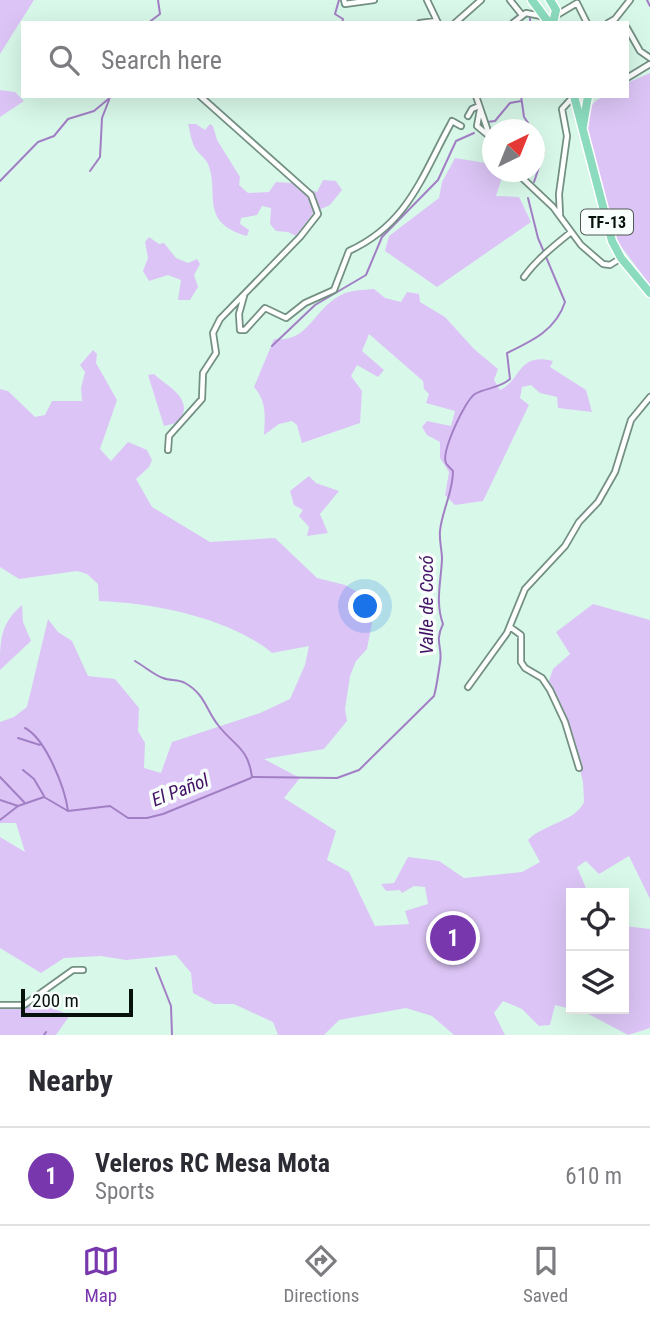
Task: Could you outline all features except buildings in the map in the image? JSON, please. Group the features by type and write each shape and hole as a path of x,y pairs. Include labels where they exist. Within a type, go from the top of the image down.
{"main road":[{"path":"532,0 549,19"},
{"path":"549,19 550,0"},
{"name":"TF-13","path":"574,98 612,241 621,258 650,293"},
{"name":"TF-13","path":"575,107 589,101"},
{"name":"TF-13","path":"584,139 589,101"}],"street":[{"path":"344,0 345,4 374,0"},
{"path":"427,0 438,21"},
{"path":"457,21 481,0"},
{"path":"510,0 521,18"},
{"path":"521,18 532,0"},
{"path":"617,21 630,0"},
{"path":"521,18 549,19 577,2 586,21"},
{"path":"629,32 640,51 650,58"},
{"path":"629,77 650,64"},
{"path":"168,450 169,436 202,399 203,373 216,354 213,332 220,319 300,237 318,214 317,205 311,195 202,98"},
{"path":"477,98 480,108 477,126 482,130"},
{"path":"560,215 559,194 567,136 562,109 572,98"},
{"path":"468,116 472,109 480,108"},
{"path":"245,295 239,314 240,330 245,330 265,308 286,318 305,303 334,290 349,251 368,243 402,211 440,148 450,125 453,121 461,126"},
{"path":"526,182 603,264 610,265 621,258"},
{"path":"524,278 539,258 553,250 571,232"},
{"path":"468,687 510,627 525,589 565,547 579,522 598,502 615,472 631,420 650,397"},
{"path":"510,627 521,635 521,662 525,668 542,678 550,690 568,729 579,768"},
{"path":"0,1005 24,1004 73,970 83,970"}],"shaded area":[{"path":"0,0 34,0 0,54"},
{"path":"650,73 650,285 617,241 586,126 591,108 598,99 629,98 629,82"},
{"path":"0,90 15,92 24,101 0,117"},
{"path":"188,124 196,124 205,130 210,124 213,126 217,140 240,177 239,185 248,193 269,192 276,182 291,183 317,192 323,180 336,181 342,190 330,205 314,212 296,236 276,231 270,224 271,208 262,206 257,215 241,218 240,224 249,230 247,236 232,230 216,215 208,164 194,146"},
{"path":"455,158 482,162 482,182 500,182 496,196 519,197 531,222 437,287 385,251 389,236 439,198 442,182"},
{"path":"149,237 159,244 164,243 176,258 188,263 197,259 200,264 194,275 198,287 190,300 178,300 181,280 168,275 149,281 143,271 148,258 145,242"},
{"path":"374,289 385,298 401,302 407,292 419,294 420,302 445,317 474,349 498,369 494,380 500,390 507,386 521,368 533,360 553,361 550,367 586,390 592,412 558,408 557,397 540,393 531,385 522,387 520,398 529,405 483,501 455,505 445,495 449,472 440,458 440,442 427,435 422,427 427,421 451,426 455,411 426,403 429,394 424,389 423,381 369,334 362,351 384,370 378,377 357,365 351,376 362,391 360,423 302,443 297,425 292,421 279,424 264,435 263,404 254,387 274,339 286,339 303,331 331,301 341,295"},
{"path":"93,350 97,354 96,363 117,400 100,449 111,461 128,442 147,450 152,460 149,467 136,479 152,507 210,542 275,538 317,578 345,585 361,594 372,623 367,649 356,661 350,676 345,709 347,721 324,749 264,759 300,778 284,798 336,831 327,860 349,872 375,926 409,924 405,911 428,904 425,887 414,886 402,893 400,890 386,891 381,884 394,883 408,857 439,861 464,878 522,872 540,862 528,840 574,814 584,802 583,782 570,731 549,681 553,669 570,654 556,632 593,604 650,620 650,899 629,856 599,874 586,861 577,867 586,888 566,888 566,1008 555,1005 550,1025 539,1026 522,1009 503,1001 494,1013 505,1035 454,1035 432,1016 406,1008 339,1020 324,1035 278,1035 273,1022 234,1004 214,1004 193,993 191,973 176,955 126,960 101,956 64,958 41,973 0,948 0,837 25,852 16,823 0,823 0,722 14,717 27,707 48,619 58,632 72,641 88,676 115,679 139,708 138,731 145,743 144,768 161,773 172,742 260,713 290,699 305,665 309,646 272,653 235,630 190,615 143,605 99,601 98,584 87,574 77,571 19,579 0,567 0,389 8,391 35,417 45,415 52,401 82,401 81,388 85,372 80,365"},
{"path":"154,374 183,401 183,414 173,424 164,426 148,375"},
{"path":"309,476 316,483 339,491 320,514 328,533 307,536 309,527 299,516 303,510 294,505 290,491"},
{"path":"22,605 23,622 31,641 0,670 0,650 5,626"},
{"path":"629,927 650,929 650,1028 628,1035 589,1014 629,1014"},
{"path":"43,999 52,1008 70,1015 56,1035 0,1035 0,1009"}],"waterway":[{"path":"151,21 160,14 158,0"},
{"path":"339,0 335,14 342,21"},
{"path":"647,0 650,6"},
{"path":"0,181 38,142 54,136 68,119 94,111 110,98"},
{"name":"Valle de Cocó","path":"521,98 525,119"},
{"path":"90,171 100,157 102,118 109,100"},
{"path":"497,119 510,103 521,101"},
{"path":"272,346 315,305 366,275 382,237 438,180 456,141 474,133"},
{"name":"Valle de Cocó","path":"135,661 160,677 192,687 218,725 244,753 252,777 337,778 359,770 434,696 441,657 439,635 443,624 439,600 442,559 440,531 453,479 453,471 446,464 445,457 450,438 460,416 475,394 502,385 510,379 507,353 542,334 556,320 565,302 538,238 528,198"},
{"path":"25,728 47,753 63,790 68,811"},
{"path":"18,738 40,745"},
{"path":"23,770 34,779 44,796"},
{"path":"0,777 24,802"},
{"name":"El Pañol","path":"0,800 18,806 44,797 68,811 110,806 128,818 147,818 251,778"},
{"path":"0,820 18,806"},
{"path":"156,968 171,1006 172,1035"}],"place":[{"name":"Veleros RC Mesa Mota","path":"453,938"}]}
